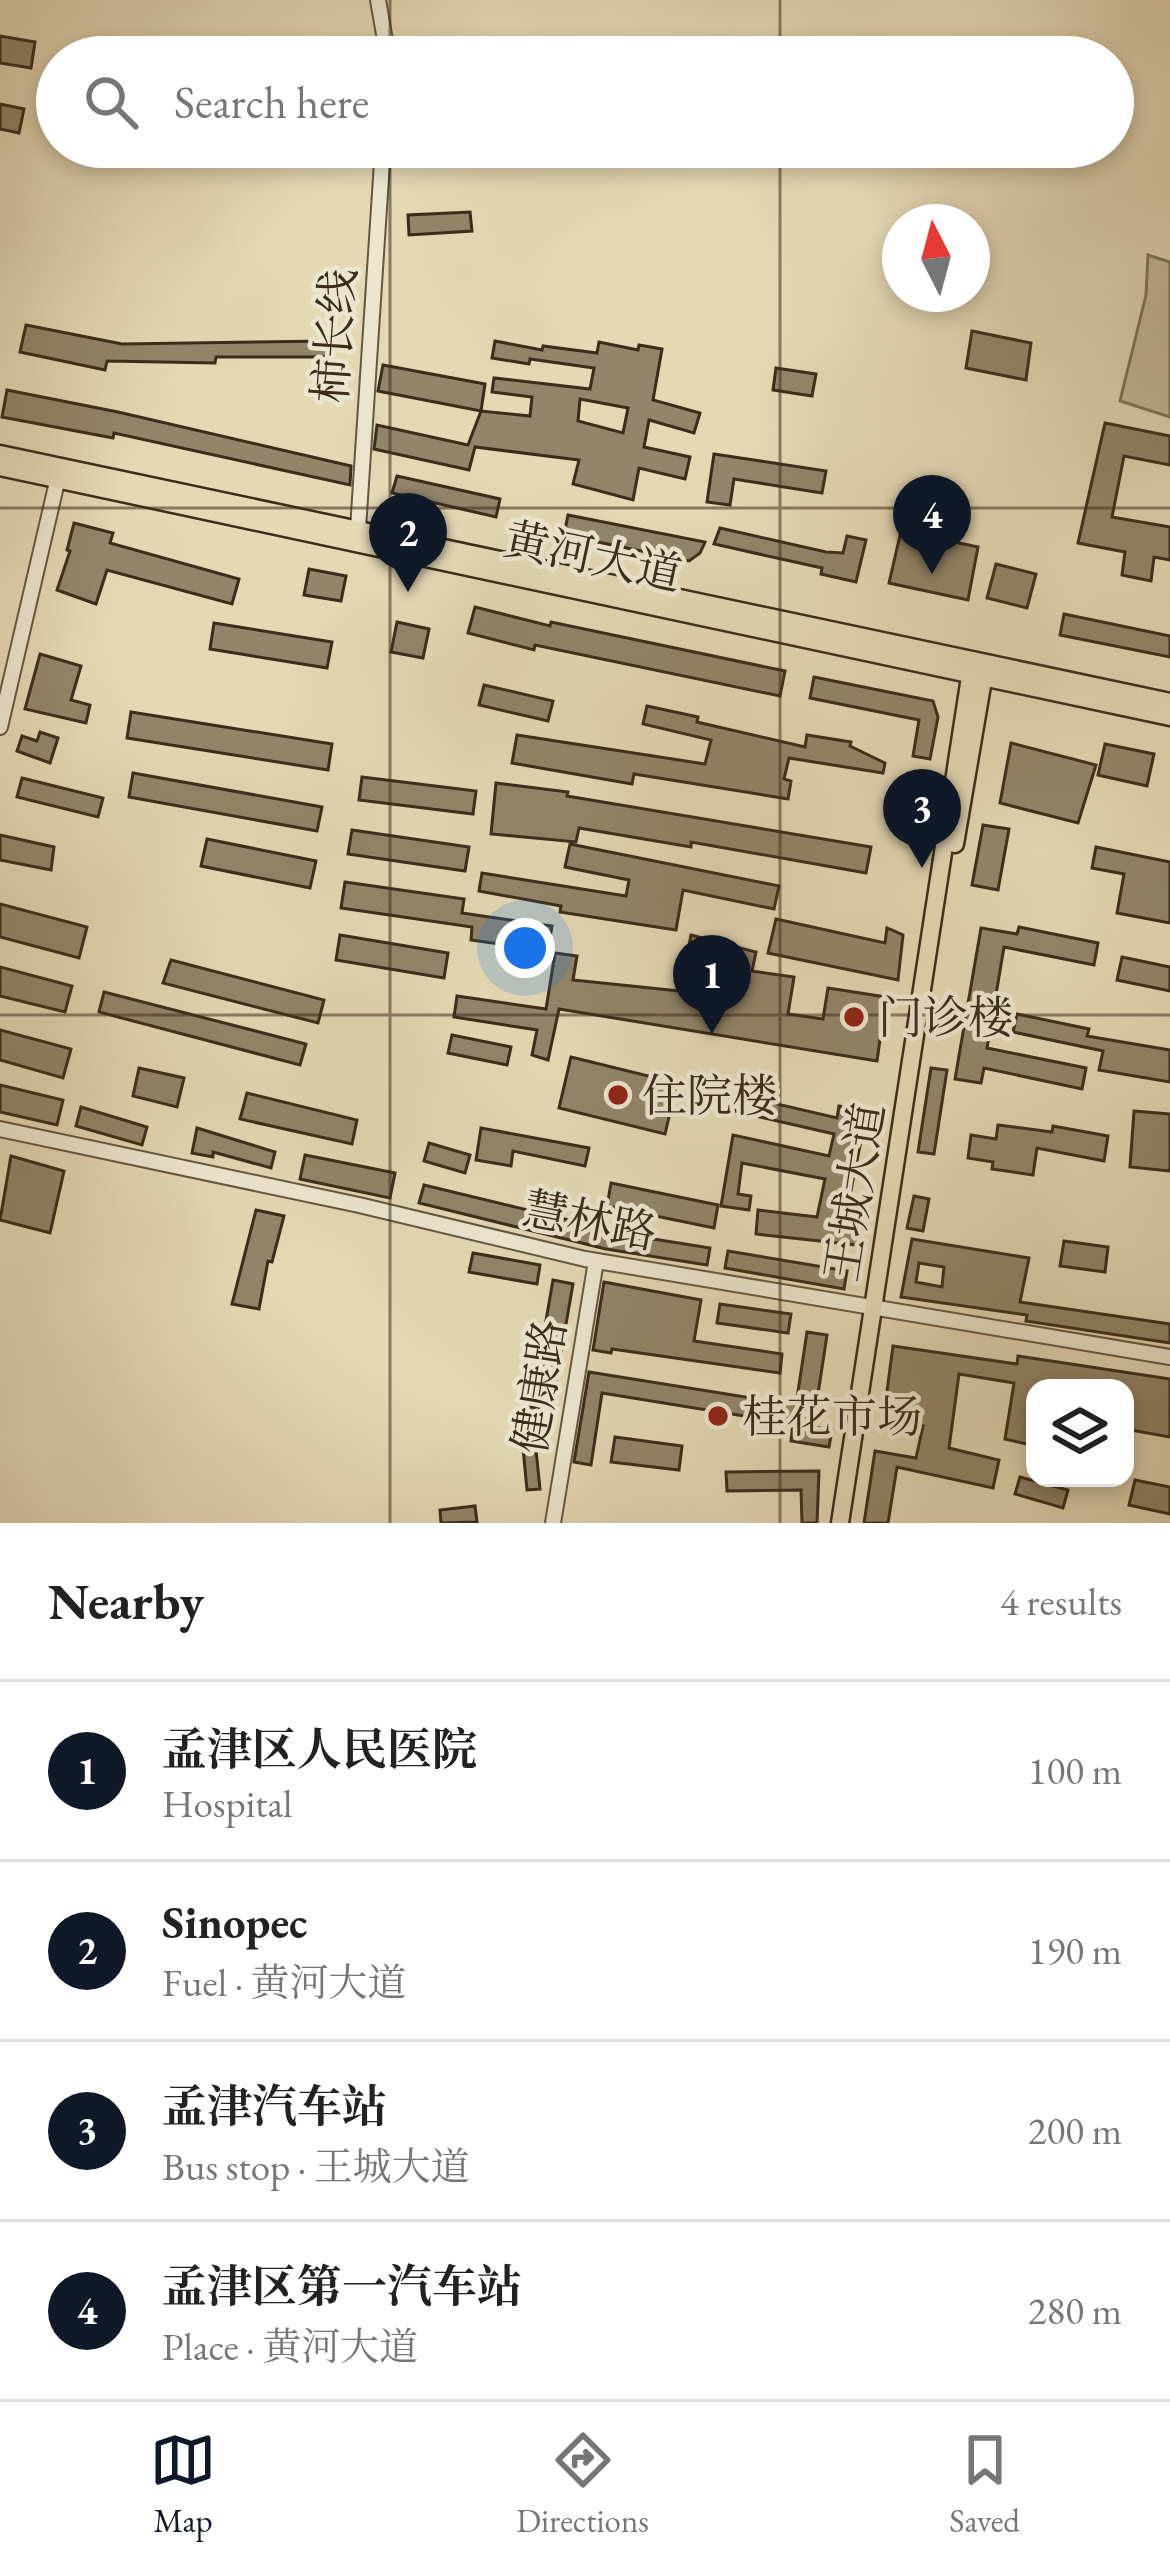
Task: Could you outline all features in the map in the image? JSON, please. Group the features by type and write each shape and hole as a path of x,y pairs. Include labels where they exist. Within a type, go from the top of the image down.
{"main road":[{"name":"黄河大道","path":"0,454 978,667 1170,717"},
{"name":"黄河大道","path":"0,467 1170,702"},
{"name":"王城大道","path":"840,1523 978,667"},
{"name":"王城大道","path":"850,1523 878,1308"}],"street":[{"path":"378,0 387,36"},
{"name":"柿长线","path":"358,529 382,168"},
{"path":"0,728 61,467"},
{"name":"慧林路","path":"0,1129 596,1261 1170,1357"},
{"name":"健康路","path":"553,1523 596,1261"}],"shaded area":[{"path":"1148,255 1170,262 1170,417 1120,401 1146,295"}],"building":[{"path":"0,36 35,42 31,68 0,63"},
{"path":"0,104 24,109 19,133 0,129"},
{"path":"470,212 472,231 409,235 408,215"},
{"path":"26,325 122,344 328,341 328,357 216,357 215,363 107,361 105,370 20,352"},
{"path":"972,331 1031,343 1026,380 966,368"},
{"path":"495,341 597,353 599,342 638,350 639,345 662,349 653,400 700,413 694,433 649,420 644,447 690,457 685,479 639,468 633,500 573,484 579,460 475,447 469,470 374,449 377,425 468,445 481,411 530,416 532,397 492,392 494,378 590,389 594,368 492,358","holes":["580,399 628,408 623,433 578,421"]},
{"path":"383,365 485,384 481,411 378,391"},
{"path":"776,368 816,374 812,396 773,390"},
{"path":"7,390 351,466 350,485 114,433 113,438 2,417"},
{"path":"1105,423 1170,436 1170,465 1124,456 1112,517 1170,527 1170,560 1154,557 1151,581 1122,575 1125,552 1078,543"},
{"path":"714,454 826,471 822,493 734,479 730,505 707,502"},
{"path":"397,476 500,499 496,517 392,493"},
{"path":"568,515 705,542 689,561 564,535"},
{"path":"74,523 113,533 110,543 239,579 232,604 107,570 96,604 57,590"},
{"path":"720,528 826,552 843,553 847,536 866,540 856,582 821,574 822,568 714,544"},
{"path":"901,531 978,547 968,600 889,583"},
{"path":"996,564 1036,574 1027,608 987,598"},
{"path":"309,569 346,576 341,601 304,595"},
{"path":"475,607 785,671 780,696 535,645 534,650 468,633"},
{"path":"1064,614 1170,636 1170,657 1060,635"},
{"path":"397,622 429,629 423,658 391,652"},
{"path":"214,623 332,642 327,668 210,649"},
{"path":"40,654 81,666 71,700 90,705 86,723 25,709"},
{"path":"814,677 933,701 938,717 930,759 913,756 919,720 810,698"},
{"path":"484,685 553,701 548,721 479,705"},
{"path":"647,706 805,747 807,735 851,742 850,746 885,763 883,773 789,758 784,779 791,781 788,799 634,774 632,784 512,763 517,735 705,764 711,740 643,724"},
{"path":"131,712 332,744 328,770 127,738"},
{"path":"40,732 58,738 50,763 17,751 22,736 37,741"},
{"path":"1011,743 1096,765 1078,823 1000,803"},
{"path":"1105,744 1154,754 1147,786 1098,775"},
{"path":"133,773 322,807 317,831 129,797"},
{"path":"910,775 924,781 914,827 899,823"},
{"path":"362,777 476,791 473,814 359,800"},
{"path":"22,778 103,798 98,817 17,797"},
{"path":"496,783 871,847 866,873 579,828 576,842 491,834"},
{"path":"983,825 1009,829 998,890 972,885"},
{"path":"352,830 469,847 465,871 348,854"},
{"path":"0,835 54,847 51,870 0,860"},
{"path":"207,839 316,861 310,888 201,866"},
{"path":"570,844 779,886 774,909 683,890 676,930 560,912 561,906 479,891 482,873 626,896 629,880 565,867"},
{"path":"1096,847 1170,862 1170,923 1117,913 1124,874 1092,868"},
{"path":"345,882 464,899 462,913 552,926 548,951 471,940 472,927 341,908"},
{"path":"0,904 87,927 79,958 0,937"},
{"path":"776,919 885,943 887,928 903,935 898,980 768,953"},
{"path":"1019,927 1098,943 1094,965 1004,947 987,1048 1086,1068 1082,1089 984,1068 981,1083 955,1079 981,928 1017,934"},
{"path":"340,935 448,953 444,978 336,960"},
{"path":"691,935 756,952 752,971 794,977 788,1014 823,1019 828,988 886,997 877,1061 559,1009 548,1060 532,1055 537,1030 454,1017 457,996 546,1009 555,953 577,956 573,980 680,991"},
{"path":"1122,957 1170,967 1170,991 1117,980"},
{"path":"171,960 324,1000 318,1023 163,983"},
{"path":"0,967 72,986 65,1012 0,996"},
{"path":"104,992 306,1044 300,1065 99,1012"},
{"path":"1017,1014 1089,1029 1087,1036 1170,1050 1170,1082 1099,1070 1103,1051 1013,1032"},
{"path":"0,1030 71,1049 63,1078 0,1060"},
{"path":"452,1035 511,1047 507,1065 448,1053"},
{"name":"住院楼","path":"571,1057 677,1083 665,1134 559,1108"},
{"path":"139,1068 184,1078 177,1107 133,1096"},
{"path":"931,1068 947,1070 934,1154 918,1152"},
{"path":"0,1085 63,1100 57,1125 0,1112"},
{"path":"247,1093 357,1120 352,1144 240,1119"},
{"path":"738,1095 837,1118 839,1106 867,1111 845,1220 860,1222 857,1245 756,1234 758,1210 817,1217 825,1179 742,1163 738,1194 751,1196 749,1210 721,1206 733,1135 829,1156 834,1134 734,1111"},
{"path":"81,1107 147,1127 142,1145 76,1126"},
{"path":"1134,1111 1170,1114 1170,1171 1130,1167"},
{"path":"998,1125 1052,1132 1053,1126 1108,1136 1104,1161 1037,1148 1033,1175 992,1169 993,1162 968,1158 971,1135 996,1139"},
{"path":"197,1128 275,1152 271,1168 213,1152 213,1157 192,1153"},
{"path":"481,1128 589,1148 585,1166 513,1151 511,1166 476,1160"},
{"path":"429,1143 470,1155 465,1173 424,1161"},
{"path":"305,1155 395,1173 390,1198 300,1179"},
{"path":"11,1156 64,1171 50,1233 0,1220"},
{"path":"611,1183 718,1205 714,1228 607,1206"},
{"path":"424,1185 597,1230 710,1248 707,1265 606,1249 419,1203"},
{"path":"914,1196 929,1199 923,1231 907,1228"},
{"path":"256,1210 284,1216 272,1262 268,1261 259,1309 232,1304"},
{"path":"912,1239 1029,1258 1020,1302 1170,1324 1170,1343 1026,1321 1027,1315 901,1297","holes":["919,1263 944,1267 942,1287 916,1282"]},
{"path":"1064,1241 1108,1247 1105,1272 1060,1266"},
{"path":"728,1251 847,1271 844,1289 725,1268"},
{"path":"473,1253 540,1265 537,1284 469,1272"},
{"path":"553,1280 573,1284 555,1387 535,1384"},
{"path":"604,1282 701,1300 694,1341 782,1354 780,1373 593,1350"},
{"path":"720,1304 791,1314 788,1333 717,1323"},
{"path":"807,1332 827,1335 813,1427 832,1430 829,1447 791,1441 793,1424 602,1393 591,1465 574,1462 589,1372 796,1405"},
{"path":"893,1346 1017,1364 1018,1356 1170,1379 1170,1437 1134,1431 1134,1379 1026,1379 1026,1444 1005,1439 1014,1383 959,1374 949,1448 999,1460 993,1488 897,1467 888,1523 864,1523 875,1451 916,1458 923,1426 883,1421"},
{"path":"524,1406 546,1409 540,1451 536,1450 540,1489 527,1490 523,1448 517,1447"},
{"path":"615,1437 682,1446 679,1470 611,1462"},
{"path":"819,1471 817,1523 802,1523 801,1490 727,1491 726,1472"},
{"path":"1020,1477 1026,1479 1026,1487 1068,1490 1063,1508 1015,1494"},
{"path":"1135,1480 1170,1487 1170,1514 1129,1505"},
{"path":"475,1506 477,1522 441,1523 440,1510"}],"place":[{"name":"孟津区第一汽车站","path":"932,574"},
{"name":"Sinopec","path":"408,592"},
{"name":"孟津汽车站","path":"922,868"},
{"name":"门诊楼","path":"854,1017"},
{"name":"孟津区人民医院","path":"712,1034"},
{"name":"住院楼","path":"618,1095"},
{"name":"桂花市场","path":"718,1416"}]}
